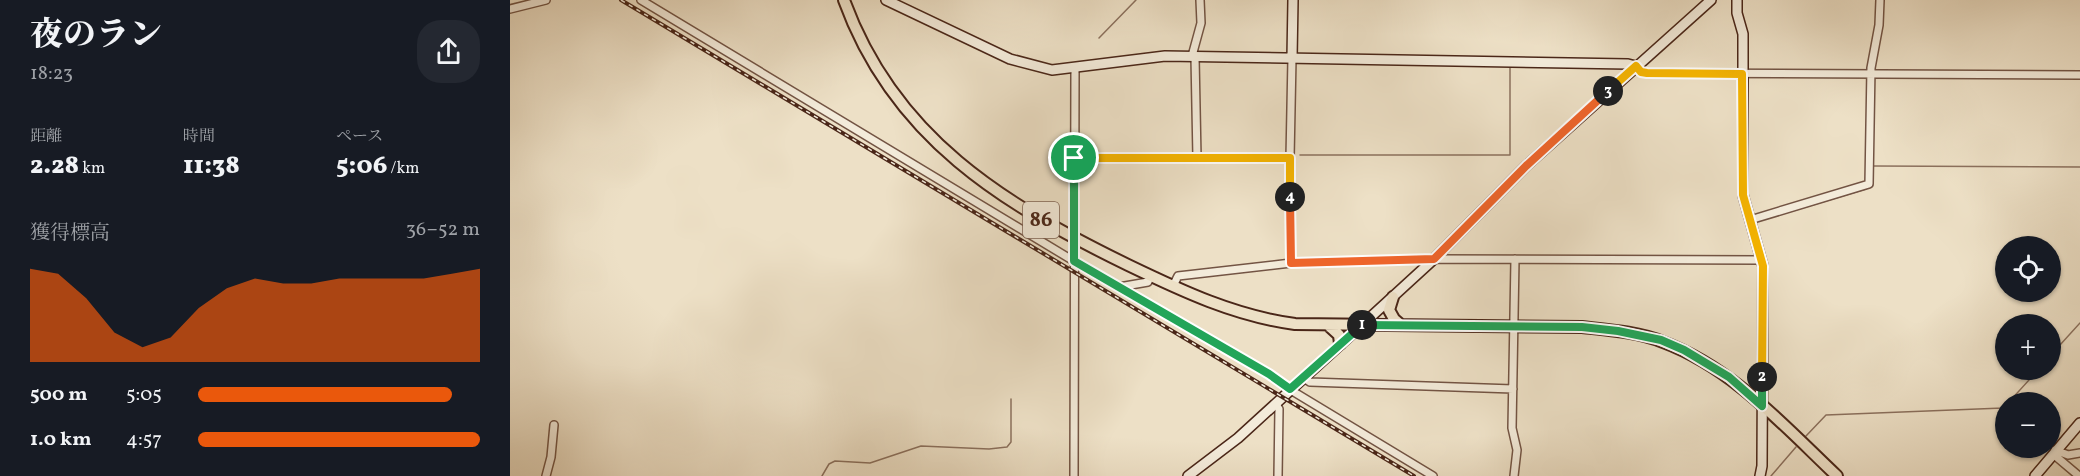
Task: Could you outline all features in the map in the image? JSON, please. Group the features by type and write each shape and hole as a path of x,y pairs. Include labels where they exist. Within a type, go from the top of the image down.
{"main road":[{"name":"86","path":"844,0 885,82 904,108 944,151 983,183 1021,208 1150,276 1235,312 1268,320 1328,325 1582,327 1618,331 1661,340 1684,350 1721,372 1762,406 1838,476"},
{"path":"1393,297 1389,310 1401,325"},
{"path":"1328,325 1340,335 1340,344"}],"street":[{"path":"510,9 546,0"},
{"path":"641,0 1074,261 1269,374 1433,476"},
{"path":"886,0 1010,59 1045,69 1075,69 1145,58 1194,56 1628,64 1647,73 2080,75"},
{"path":"1197,158 1194,56 1201,23 1200,0"},
{"path":"1291,263 1293,0"},
{"path":"1188,476 1276,404 1434,259 1526,166 1711,0"},
{"path":"1737,0 1737,13 1743,34 1743,195 1762,260 1762,466 1760,476"},
{"path":"1750,220 1869,184 1871,74 1879,25 1880,0"},
{"path":"1074,476 1075,69"},
{"path":"1074,158 1290,158"},
{"path":"1173,286 1178,276 1291,263 1434,259 1762,260"},
{"path":"1514,476 1517,450 1512,428 1515,259"},
{"path":"1119,287 1148,282 1150,276"},
{"path":"1304,378 1310,382 1512,389"},
{"path":"1276,404 1279,409 1278,476"},
{"path":"2061,444 2080,423"},
{"path":"546,476 551,457 554,425"},
{"path":"2061,453 2080,453"},
{"path":"2035,476 2049,458"},
{"path":"2060,458 2079,476"}],"waterway":[{"path":"1099,38 1136,0"},
{"path":"1300,155 1510,155 1510,67"},
{"path":"1874,166 2080,167"},
{"path":"1755,222 1866,189"},
{"path":"2061,344 2080,323"},
{"path":"2018,392 2029,380"},
{"path":"822,476 829,464 835,461 870,463 921,446 989,449 1007,447 1011,442 1011,399"},
{"path":"1806,436 1826,415 1995,408"},
{"path":"1771,476 1796,447"}],"railway":[{"path":"621,0 1414,476"}],"route":[{"path":"1636,66 1641,72 1647,73 1742,74 1743,195 1763,266 1762,406 1729,377 1684,350 1661,340 1618,331 1582,327 1363,324 1290,389 1277,382 1269,374 1074,261 1074,158 1290,158 1291,263 1434,259 1526,166 1636,66"}]}
